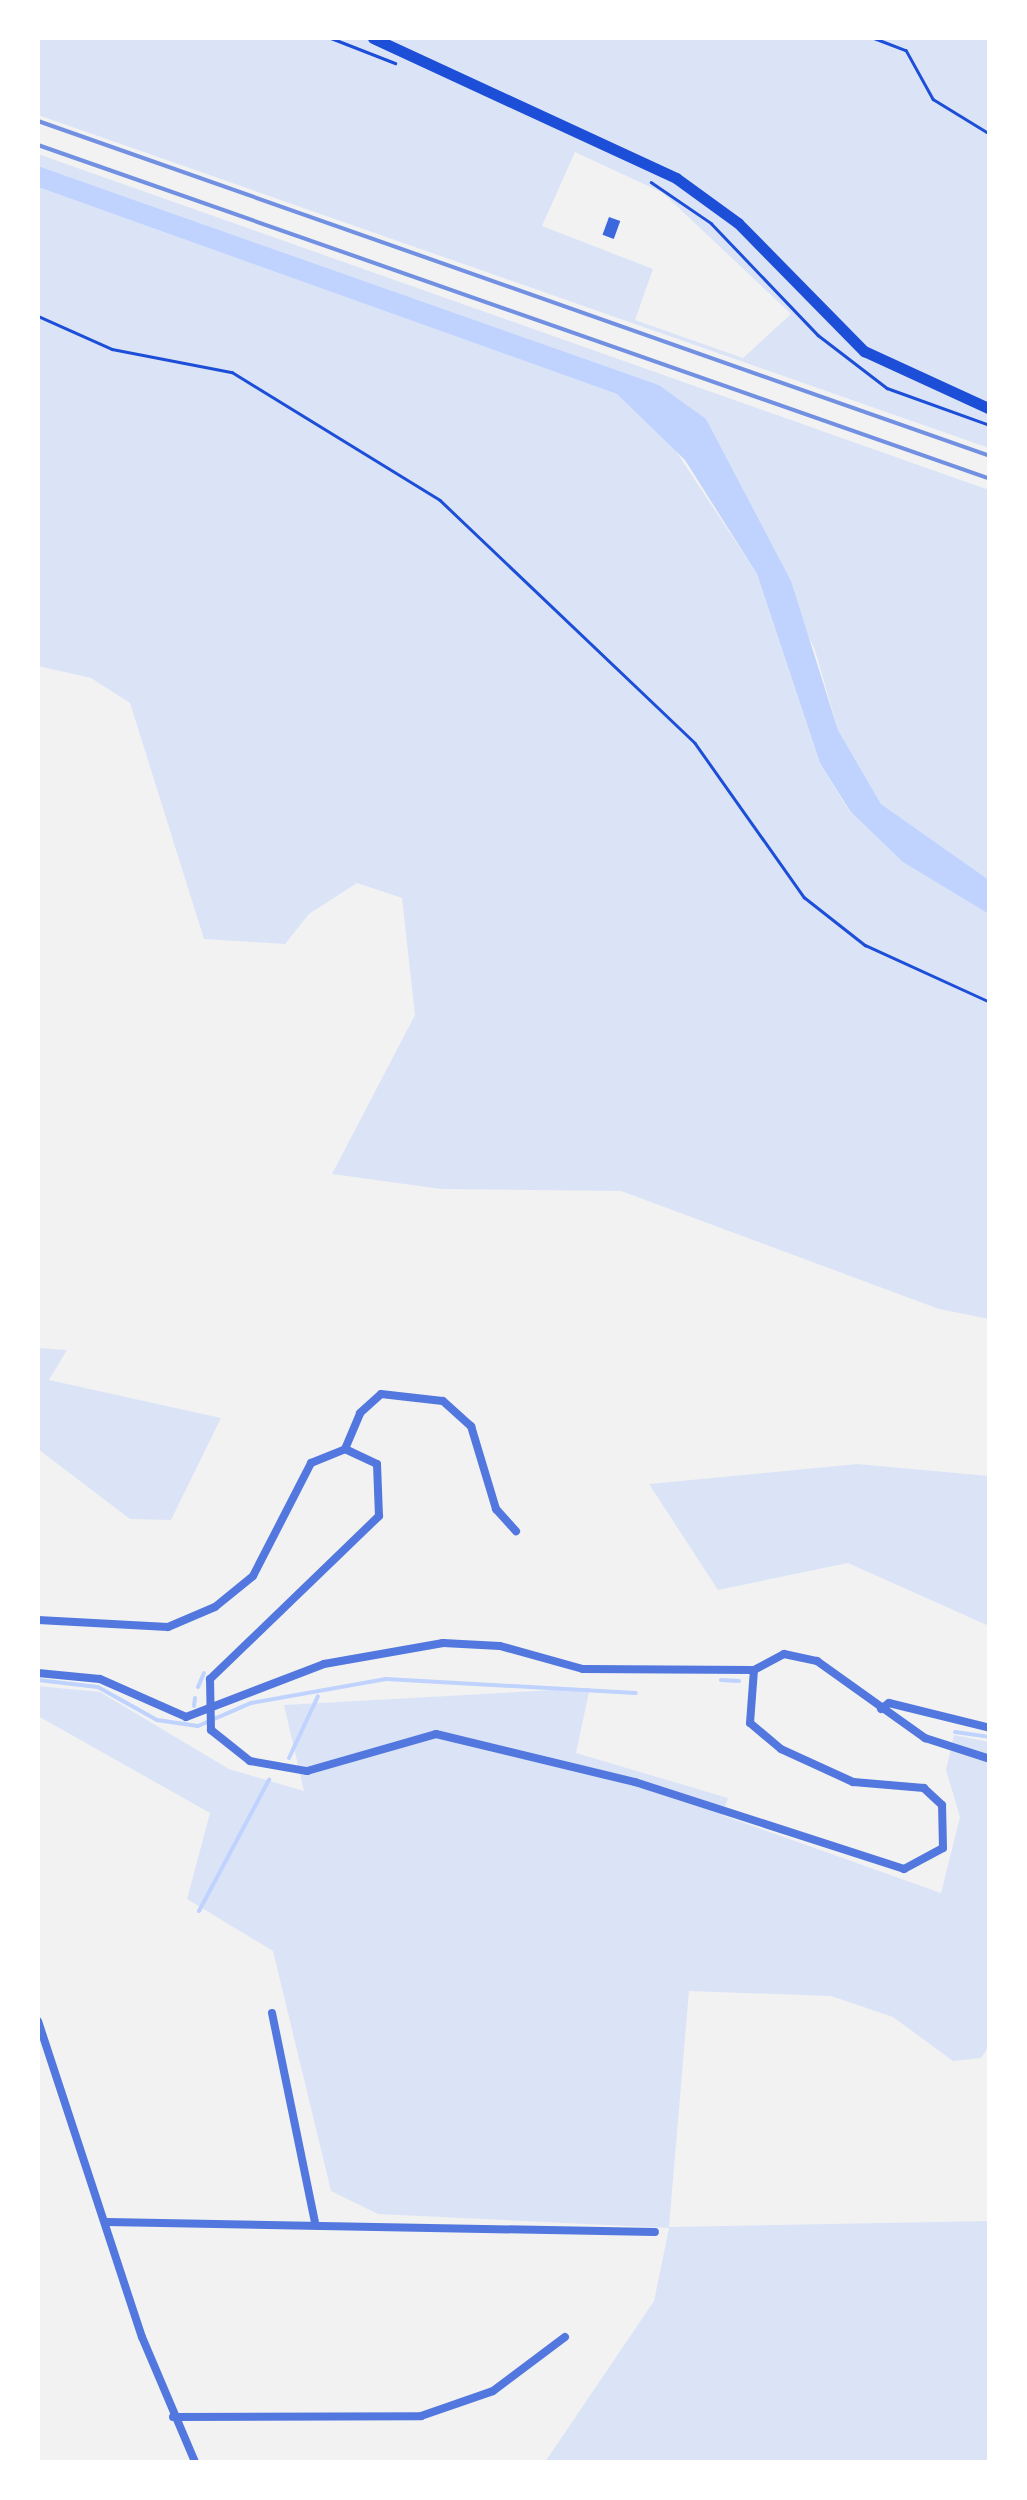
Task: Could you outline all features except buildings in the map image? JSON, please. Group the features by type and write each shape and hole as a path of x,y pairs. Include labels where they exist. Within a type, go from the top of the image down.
{"main road":[{"path":"373,38 667,172 738,224 864,351 990,408"}],"street":[{"path":"345,1450 360,1413 381,1394 443,1401 471,1426 496,1509 516,1531"},
{"path":"38,1620 168,1627 215,1607 252,1576 311,1463 345,1450 377,1464 378,1516 216,1670 207,1716 211,1730 250,1761 295,1772 436,1734 636,1782 877,1864 904,1869 943,1848 949,1826 924,1788 853,1782 764,1737 745,1706 754,1670 767,1658 802,1656 925,1738 990,1759"},
{"path":"38,1672 100,1679 158,1710 207,1716 324,1664 443,1643 500,1646 583,1669 754,1670"},
{"path":"880,1709 890,1703 990,1728"},
{"path":"272,2014 314,2222"},
{"path":"38,2021 173,2416 195,2462"},
{"path":"106,2222 314,2222 654,2232"},
{"path":"173,2416 421,2416 493,2391 565,2337"}],"path":[{"path":"331,38 398,64"},
{"path":"874,38 906,50 933,99 990,134"},
{"path":"640,176 710,223 818,335 888,388 990,425"},
{"path":"38,316 112,349 232,372 440,500 695,743 804,897 865,945 990,1002"}],"shaded area":[{"path":"38,38 989,38 989,448 38,115","holes":["575,152 663,193 791,314 743,358 635,320 653,269 542,226"]},
{"path":"38,154 989,490 989,880 881,804 838,730 815,650 705,419 659,385 38,166"},
{"path":"38,187 617,394 664,433 757,574 820,763 849,811 989,914 989,1319 939,1309 621,1191 441,1189 332,1174 415,1015 402,898 357,883 309,914 285,944 204,939 130,703 91,678 38,666"},
{"path":"38,1348 67,1350 49,1380 221,1418 171,1520 130,1519 38,1449"},
{"path":"857,1464 989,1476 989,1626 848,1563 718,1590 649,1484"},
{"path":"38,1686 100,1692 229,1769 304,1791 284,1705 590,1688 576,1753 728,1798 722,1815 941,1893 960,1817 946,1770 954,1735 989,1742 989,2046 981,2058 953,2061 893,2017 831,1996 689,1991 669,2227 989,2221 989,2462 545,2462 654,2301 669,2228 378,2214 331,2191 273,1951 187,1899 210,1813 38,1716"}],"water":[{"path":"38,166 659,385 706,419 791,581 838,730 881,804 989,880 989,914 903,862 850,811 820,763 757,574 685,460 617,394 38,187"}],"waterway":[{"path":"198,1687 204,1673"},
{"path":"38,1680 98,1687 157,1720 198,1726 251,1703 386,1679 636,1693"},
{"path":"721,1680 739,1681"},
{"path":"289,1758 318,1696"},
{"path":"194,1706 195,1698"},
{"path":"955,1732 990,1737"},
{"path":"199,1911 269,1780"}],"railway":[{"path":"38,121 990,456"},
{"path":"38,145 990,479"}]}
